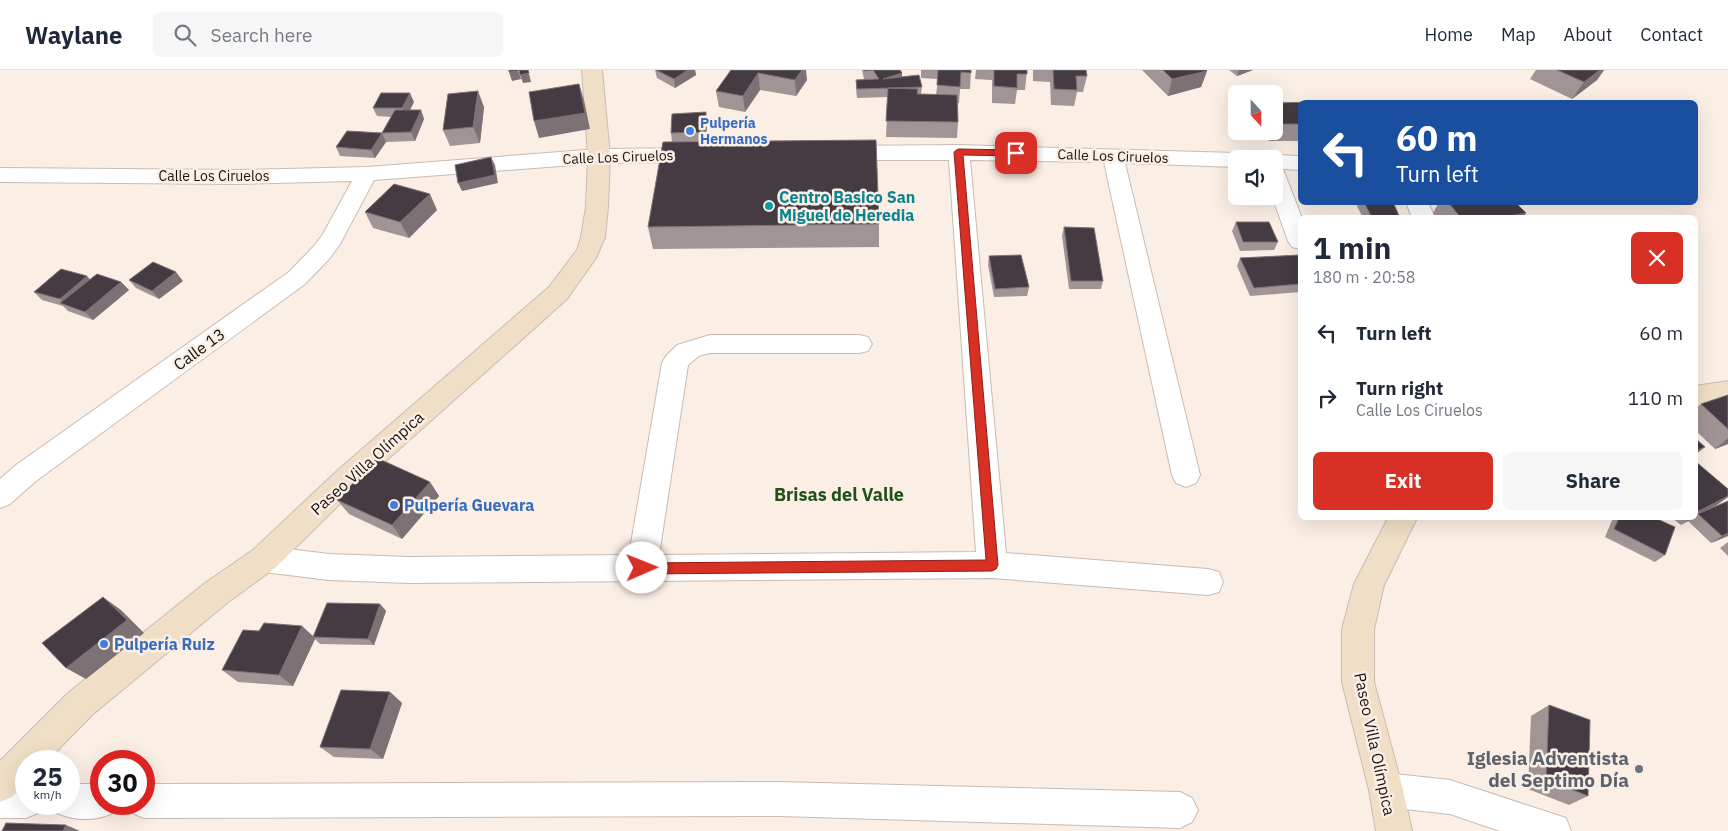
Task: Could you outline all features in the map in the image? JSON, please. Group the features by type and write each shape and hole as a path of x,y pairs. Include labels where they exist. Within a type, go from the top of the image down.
{"main road":[{"name":"Paseo Villa Olímpica","path":"0,785 80,704 216,593 264,559 348,478 558,293 588,252 597,207 599,156 592,70"},
{"path":"1698,396 1728,391"},
{"name":"Paseo Villa Olímpica","path":"1394,831 1386,790 1358,682 1358,629 1369,584 1402,520"}],"street":[{"name":"Calle Los Ciruelos","path":"819,154 958,152 1228,160"},
{"path":"958,152 992,565"},
{"name":"Calle Los Ciruelos","path":"0,175 238,177 367,174 599,156 719,155"},
{"path":"1113,155 1186,475"},
{"path":"1283,162 1298,163"},
{"name":"Calle 13","path":"0,496 26,473 298,278 332,238 367,174"},
{"path":"1283,196 1298,236"},
{"path":"642,568 675,363 684,352 695,347 710,344 859,344"},
{"path":"264,559 330,567 409,570 992,565 1208,582"},
{"path":"1386,790 1450,797 1553,831"},
{"path":"155,801 780,799 1180,810"},
{"path":"0,802 15,801"}],"building":[{"path":"519,70 528,70 529,73 520,75"},
{"path":"656,70 688,70 674,79"},
{"path":"731,70 802,70 795,80 758,73 743,96 716,91"},
{"path":"873,70 900,70 902,73 883,79 919,75 922,87 857,89 856,80 879,79"},
{"path":"938,70 971,70 971,73 961,72 960,87 937,85"},
{"path":"994,70 1027,70 1027,74 1017,74 1017,88 994,86"},
{"path":"1053,70 1086,70 1087,76 1076,76 1077,90 1054,89"},
{"path":"1163,70 1206,70 1207,71 1172,79"},
{"path":"1557,70 1600,70 1584,82"},
{"path":"579,84 585,113 534,121 529,92"},
{"path":"888,88 918,89 917,94 957,95 958,122 886,121"},
{"path":"478,91 473,127 443,130 448,94"},
{"path":"381,93 410,93 402,108 373,108"},
{"path":"1298,102 1298,124 1283,124 1283,103"},
{"path":"395,110 421,110 411,132 382,133"},
{"path":"706,112 705,132 671,133 672,114"},
{"path":"347,131 382,133 371,150 336,147"},
{"name":"Centro Basico San Miguel de Heredia","path":"876,140 879,224 648,227 663,142"},
{"path":"491,157 495,175 458,183 455,165"},
{"path":"394,184 430,194 400,222 365,212"},
{"path":"1366,205 1394,205 1399,215 1370,215"},
{"path":"1450,205 1518,205 1526,213 1515,215 1459,215"},
{"path":"1236,222 1269,222 1278,242 1243,242"},
{"path":"1064,227 1094,228 1103,281 1071,281"},
{"path":"1021,255 1029,287 995,289 989,256"},
{"path":"1298,255 1298,284 1254,288 1240,258"},
{"path":"153,262 176,272 152,291 129,280"},
{"path":"61,269 87,276 60,299 34,292"},
{"path":"97,274 121,282 85,312 60,303"},
{"path":"1728,395 1728,429 1701,404"},
{"path":"1698,441 1705,447 1698,450"},
{"path":"377,458 430,482 392,525 337,500"},
{"path":"1698,464 1728,489 1728,496 1699,511"},
{"path":"1728,501 1728,533 1722,536 1698,514"},
{"path":"1618,520 1659,520 1675,527 1665,555 1614,529"},
{"path":"103,597 127,620 66,668 42,643"},
{"path":"327,603 380,604 368,639 313,637"},
{"path":"264,623 302,626 279,675 222,670 243,630 259,631"},
{"path":"341,690 390,692 370,749 320,747"},
{"path":"1549,705 1590,720 1588,796 1546,779"},
{"path":"6,823 66,825 63,831 2,831"}],"place":[{"name":"Pulpería Hermanos","path":"690,131"},
{"name":"Centro Basico San Miguel de Heredia","path":"769,206"},
{"name":"Pulpería Guevara","path":"394,505"},
{"name":"Pulpería Ruiz","path":"104,644"},
{"name":"Iglesia Adventista del Septimo Día","path":"1639,769"}],"district":[{"name":"Brisas del Valle","path":"839,494"}],"route":[{"path":"642,568 992,565 958,152 1016,153"}]}
